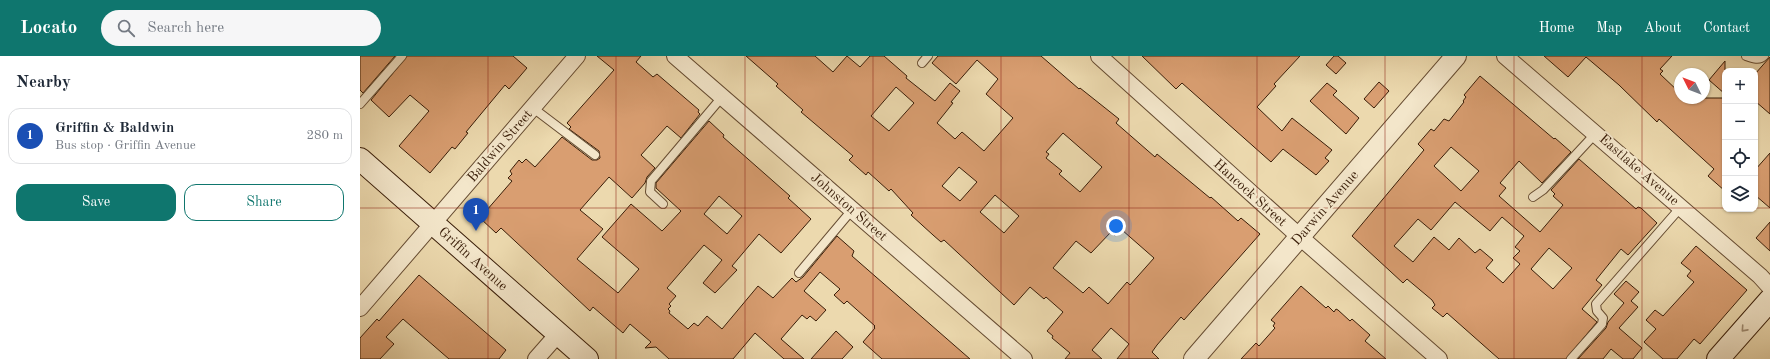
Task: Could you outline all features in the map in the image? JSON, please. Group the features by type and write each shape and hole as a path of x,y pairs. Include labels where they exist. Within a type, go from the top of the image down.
{"main road":[{"name":"Griffin Avenue","path":"360,159 587,359"},
{"path":"1718,359 1770,300"}],"street":[{"name":"Baldwin Street","path":"360,308 577,56"},
{"name":"Johnston Street","path":"675,56 1024,359"},
{"name":"Hancock Street","path":"1099,56 1300,238 1439,359"},
{"name":"Darwin Avenue","path":"1194,359 1456,56"},
{"name":"Eastlake Avenue","path":"1505,56 1681,207 1760,276 1770,287"},
{"path":"536,359 558,334"}],"lane":[{"path":"360,104 402,56"},
{"path":"922,63 928,56"},
{"path":"1746,56 1754,59 1762,58 1764,56"},
{"path":"663,204 650,192 651,181 722,97"},
{"path":"533,108 594,155"},
{"path":"1533,197 1543,190 1596,133"},
{"path":"1570,359 1602,324 1604,318 1598,311 1596,304 1681,207"},
{"path":"798,273 852,210"}],"building":[{"path":"360,56 395,56 363,93 360,90"},
{"path":"407,56 513,56 527,68 509,89 505,85 466,132 468,133 455,149 452,147 430,173 399,146 429,111 410,95 389,117 371,100"},
{"path":"597,56 641,56 636,62 653,77 657,74 699,110 698,112 700,114 681,138 667,126 641,155 655,168 632,198 609,177 580,210 603,229 577,259 618,293 639,269 602,237 631,204 662,231 681,211 656,188 656,183 709,121 724,135 723,137 790,196 788,198 811,219 781,253 759,234 732,266 737,270 715,293 703,283 722,260 704,245 667,288 676,296 669,304 671,306 668,309 670,311 669,313 688,329 694,323 698,326 707,316 722,329 758,286 773,298 792,278 796,282 803,277 837,236 854,251 852,256 970,359 882,359 863,342 875,326 847,301 844,304 834,295 840,289 820,272 804,291 826,310 816,321 810,316 807,319 802,315 781,339 804,359 784,359 755,333 733,359 669,359 656,347 645,348 651,342 630,324 623,333 593,307 590,311 501,228 496,233 480,218 512,181 508,178 512,174 510,171 519,160 522,163 526,159 535,167 562,137 592,160 597,160 600,158 599,151 569,129 571,127 567,123 614,70","holes":["719,196 742,216 727,234 704,214"]},
{"path":"746,56 815,56 833,72 847,56 860,67 870,56 884,56 907,76 906,78 935,101 950,83 960,91 951,102 953,103 937,123 955,139 962,132 984,151 1013,118 986,94 998,79 977,60 956,84 932,63 938,56 1041,56 1079,89 1080,88 1119,119 1116,123 1155,157 1157,154 1210,198 1211,197 1238,221 1241,218 1260,234 1184,320 1181,317 1157,345 1152,352 1159,359 1117,359 1129,344 1111,328 1092,350 1102,359 1065,359 1070,353 1052,338 1053,336 1047,331 1063,312 1046,297 1044,299 1030,287 1014,305 944,240 941,242 911,215 913,213 891,189 889,191 868,172 866,175 849,160 853,156 801,112 803,110 776,86 778,84","holes":["896,87 914,103 889,131 871,116","1063,133 1102,167 1080,192 1059,174 1062,171 1046,158 1049,154 1046,152","959,167 977,182 960,201 942,186","995,195 1019,216 1004,233 980,212","1122,230 1154,258 1130,285 1127,282 1108,304 1089,287 1083,293 1053,268 1076,241 1091,253 1111,232 1115,236"]},
{"path":"1142,56 1300,56 1274,84 1276,86 1257,107 1282,131 1292,118 1332,150 1325,158 1329,161 1316,175 1283,149 1271,162 1182,83 1176,89"},
{"path":"1334,56 1338,56 1346,63 1336,74 1326,65"},
{"path":"1544,56 1672,56 1660,69 1663,71 1660,74 1674,87 1674,104 1710,104 1710,98 1722,98 1722,188 1708,176 1714,169 1659,119 1657,122 1619,85 1586,57 1568,77"},
{"path":"1770,57 1770,114 1758,104 1758,71"},
{"path":"1725,61 1725,68 1722,68 1722,91 1710,81 1710,79"},
{"path":"1480,76 1571,152 1542,183 1519,161 1500,183 1506,188 1499,196 1540,232 1563,205 1553,196 1555,194 1551,190 1579,159 1636,209 1638,207 1641,208 1657,223 1628,255 1621,249 1596,280 1602,285 1582,309 1597,322 1566,359 1499,359 1447,313 1443,317 1432,308 1435,305 1432,300 1407,279 1403,283 1352,236 1424,150 1418,144 1431,129 1434,131 1444,119 1449,121 1464,102 1463,101 1466,97 1464,95","holes":["1451,147 1479,171 1461,191 1434,166","1455,202 1490,231 1502,217 1524,236 1515,247 1520,251 1513,258 1520,264 1503,283 1486,268 1493,260 1480,249 1475,253 1459,238 1449,250 1434,237 1413,262 1394,246 1418,219 1431,230","1549,248 1572,268 1553,289 1531,269"]},
{"path":"1379,82 1389,91 1374,108 1364,99"},
{"path":"1327,83 1337,91 1333,95 1359,118 1346,134 1310,101"},
{"path":"1770,153 1770,208 1758,198 1758,167"},
{"path":"1770,222 1770,251 1756,238"},
{"path":"1696,246 1747,290 1700,344 1694,339 1677,359 1663,359 1644,342 1656,329 1646,320 1655,310 1663,316 1694,282 1687,276 1691,271 1681,263"},
{"path":"419,275 506,350 499,359 449,359 403,319 386,337 394,344 380,359 360,359 360,338 377,319 379,321"},
{"path":"1626,281 1639,292 1631,301 1638,307 1619,328 1642,348 1633,359 1623,359 1611,349 1603,359 1578,359 1606,328 1608,322 1624,303 1614,294"},
{"path":"1301,286 1326,308 1328,306 1334,312 1336,309 1350,321 1352,319 1370,335 1365,341 1386,359 1241,359 1256,343 1259,346 1275,328 1273,326 1275,323 1271,320"},
{"path":"836,331 853,347 842,359 811,359"}],"place":[{"name":"Griffin & Baldwin","path":"476,231"}]}
